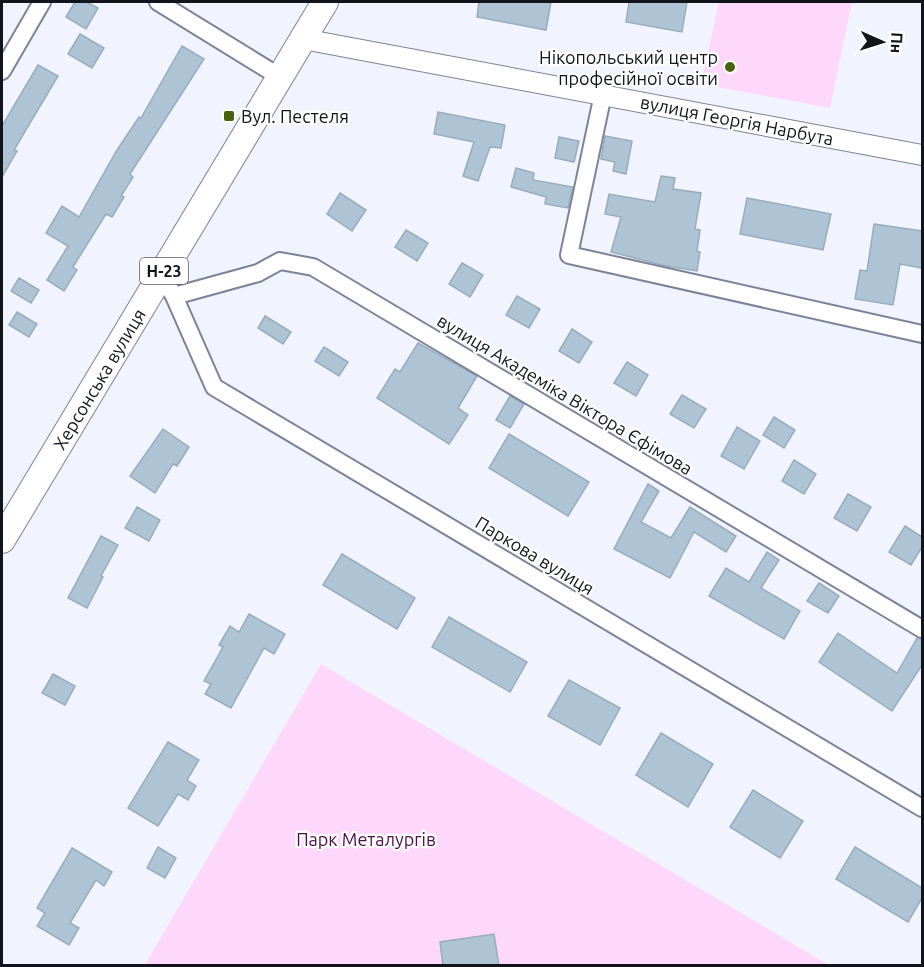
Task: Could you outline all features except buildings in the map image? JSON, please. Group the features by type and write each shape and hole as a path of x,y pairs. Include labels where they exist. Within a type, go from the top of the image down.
{"main road":[{"name":"Херсонська вулиця","path":"2,540 168,285 280,77 325,2"}],"street":[{"path":"2,71 42,2"},
{"path":"158,2 280,77"},
{"name":"вулиця Георгія Нарбута","path":"303,39 922,155"},
{"path":"603,94 569,255 922,334"},
{"name":"вулиця Академіка Віктора Єфімова","path":"168,285 258,273 280,261 313,267 922,629"},
{"name":"Паркова вулиця","path":"168,285 214,387 922,808"}],"green space":[{"path":"719,2 852,2 830,108 701,84"},
{"name":"Парк Металургів","path":"321,664 829,965 144,966"}],"place":[{"name":"Нікопольський центр професійної освіти","path":"730,67"},
{"name":"Вул. Пестеля","path":"229,116"}]}
